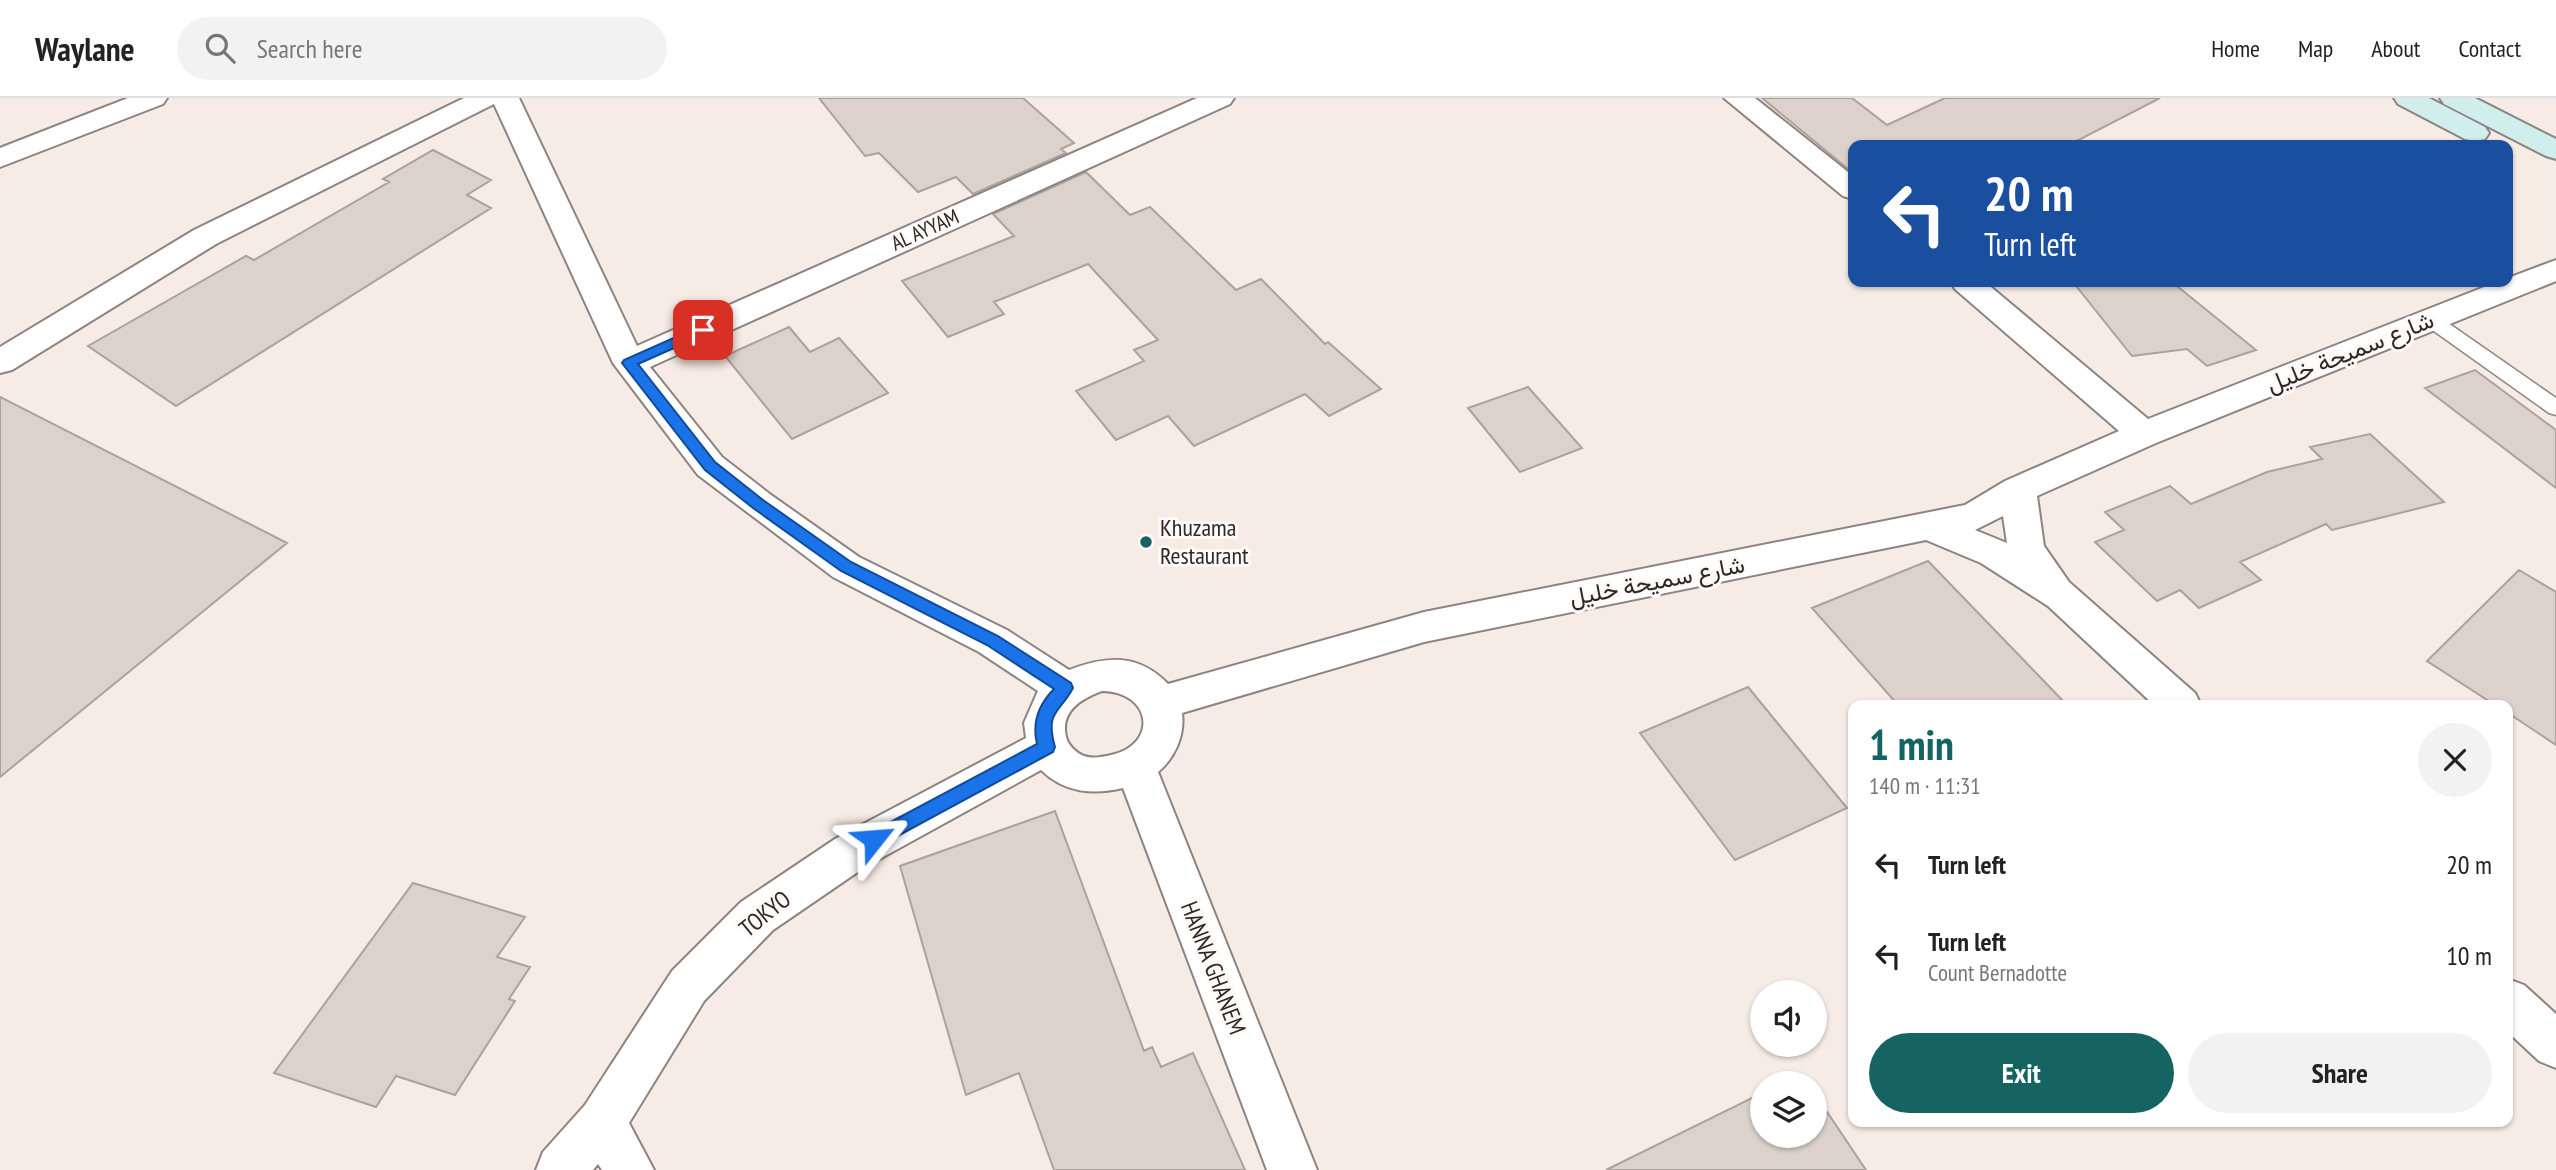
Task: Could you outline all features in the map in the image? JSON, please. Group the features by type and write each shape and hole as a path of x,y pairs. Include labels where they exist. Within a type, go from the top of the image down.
{"main road":[{"path":"2409,98 2489,140"},
{"path":"2454,98 2556,150"},
{"path":"2513,153 2556,177"}],"street":[{"path":"0,158 153,98"},
{"path":"0,362 205,237 485,98"},
{"path":"505,98 629,363 710,466 846,567 993,641 1065,688"},
{"name":"AL AYYAM","path":"629,363 1220,98"},
{"path":"1738,98 1848,186"},
{"name":"شارع سميحة خليل","path":"1160,704 1424,627 1974,517 2018,490 2144,435 2556,270"},
{"path":"1972,287 2144,435"},
{"path":"2018,490 2026,550 2061,596"},
{"path":"1928,526 1994,553 2061,596 2175,700"},
{"path":"1100,675 1135,681 1150,690 1160,704 1164,720 1161,737 1151,753 1135,766 1115,774 1094,776 1074,772 1057,762 1047,747 1042,732 1045,715 1053,701 1065,688 1082,679 1100,675"},
{"name":"TOKYO","path":"561,1170 602,1122 688,986 757,916 850,853 1047,747"},
{"name":"HANNA GHANEM","path":"1135,766 1292,1170"},
{"path":"2513,1006 2556,1045"},
{"path":"602,1122 629,1170"}],"lane":[{"path":"2431,320 2556,408"}],"building":[{"path":"819,98 1023,98 1074,143 1061,149 1066,153 973,194 956,177 918,192 879,153 865,156"},
{"path":"1762,98 1852,98 1887,125 1945,98 2160,98 2079,140 1848,140 1848,169"},
{"path":"433,150 491,180 467,195 491,208 176,406 88,346 246,256 254,260 389,182 383,179"},
{"path":"1086,172 1130,215 1150,207 1236,290 1261,279 1325,344 1328,342 1381,389 1329,416 1305,394 1194,446 1168,416 1116,440 1076,391 1144,361 1134,350 1158,340 1088,264 994,302 1004,314 948,337 902,281 1014,236 993,214"},
{"path":"2077,287 2178,287 2256,350 2207,366 2187,349 2132,356"},
{"path":"789,327 810,352 839,338 888,393 792,439 725,356"},
{"path":"2475,370 2556,430 2556,488 2425,388"},
{"path":"1528,387 1582,448 1520,472 1468,408"},
{"path":"0,397 287,543 0,777"},
{"path":"2370,434 2444,502 2332,530 2326,524 2240,562 2261,580 2199,608 2180,590 2157,601 2095,542 2124,530 2105,512 2170,486 2191,504 2267,472 2322,459 2310,447"},
{"path":"1928,561 2062,700 1894,700 1812,608"},
{"path":"2519,570 2556,592 2556,745 2513,716 2513,700 2487,700 2427,661"},
{"path":"1748,687 1847,808 1735,860 1640,733"},
{"path":"1055,811 1144,1051 1152,1047 1161,1067 1193,1053 1245,1170 1054,1170 1019,1073 966,1095 900,866"},
{"path":"413,883 525,917 497,957 530,967 509,999 515,1001 455,1095 396,1076 376,1107 274,1073"},
{"path":"1750,1099 1750,1148 1827,1148 1827,1112 1866,1170 1606,1170"}],"place":[{"name":"Khuzama Restaurant","path":"1146,542"}],"route":[{"path":"703,330 629,363 710,466 846,567 993,641 1065,688 1045,715 1042,732 1047,747 874,839"}]}
